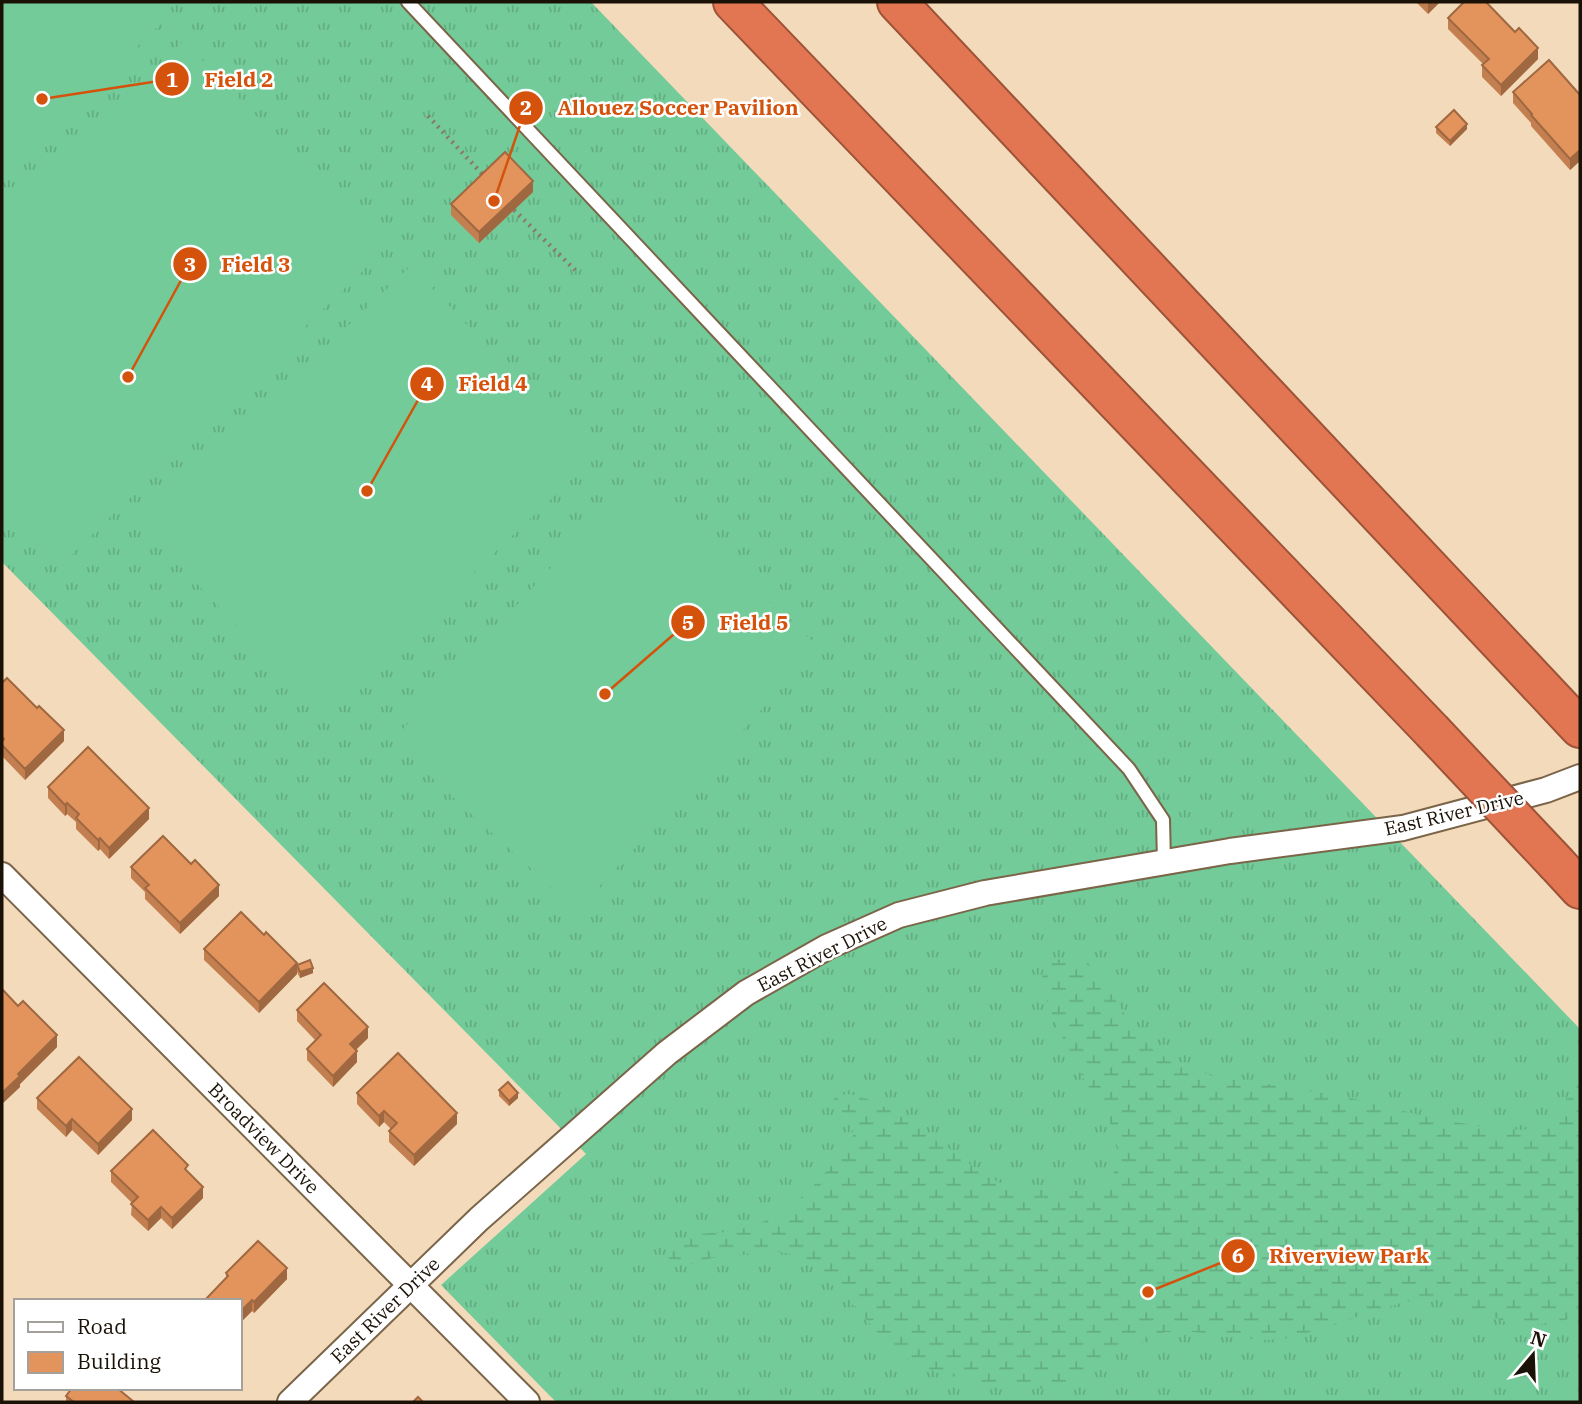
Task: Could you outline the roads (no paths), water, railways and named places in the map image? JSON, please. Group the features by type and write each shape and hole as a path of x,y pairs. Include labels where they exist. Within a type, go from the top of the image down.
{"highway":[{"path":"733,2 1569,876"},
{"path":"897,2 1580,728"}],"street":[{"name":"East River Drive","path":"290,1402 479,1219 667,1052 746,993 827,947 899,915 985,893 1230,851 1403,828 1546,790 1580,777"},
{"name":"Broadview Drive","path":"2,875 527,1402"}],"lane":[{"path":"408,2 1129,769 1163,820 1164,862"}],"place":[{"name":"Field 2","path":"42,99"},
{"name":"Allouez Soccer Pavilion","path":"494,201"},
{"name":"Field 3","path":"128,377"},
{"name":"Field 4","path":"367,491"},
{"name":"Field 5","path":"605,694"},
{"name":"Riverview Park","path":"1148,1292"}]}
